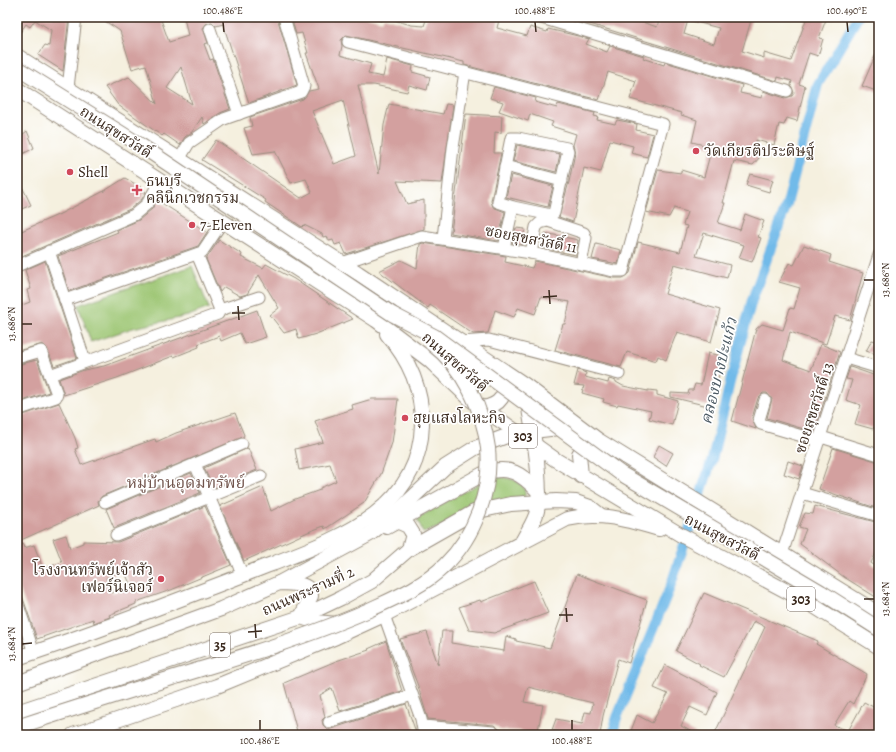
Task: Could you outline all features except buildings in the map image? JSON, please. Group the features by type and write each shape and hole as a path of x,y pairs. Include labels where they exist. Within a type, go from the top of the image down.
{"main road":[{"name":"ถนนสุขสวัสดิ์","path":"17,56 180,158 358,273 525,386 598,440 657,478 879,614"},
{"path":"17,68 140,145 392,314 439,349 460,374 481,412 488,456 487,482 483,498 478,515 465,540 446,565 413,589 324,630 272,648 17,727"},
{"name":"ถนนสุขสวัสดิ์","path":"17,89 376,320 429,360 470,399 529,436 581,476 681,535 809,603 879,647"},
{"path":"392,314 434,336 620,473 815,588 879,629"},
{"path":"370,534 392,498 405,482 418,454 421,437 422,411 419,391 408,363 397,345 376,320"},
{"path":"483,408 491,407 500,402 505,393 506,373"},
{"path":"522,542 537,513 539,496 529,436 525,386"},
{"name":"ถนนพระรามที่ 2","path":"17,683 221,609 279,583 370,534 396,513 446,467 461,456 491,441 529,436 569,427 581,428"},
{"path":"581,476 578,459 581,450 587,444 598,440"},
{"path":"370,534 399,522 483,474 497,470 505,470 521,475 539,496"},
{"name":"ถนนพระรามที่ 2","path":"17,712 301,617 341,598 372,580 409,549 474,512 539,496 576,502 590,507 600,515"},
{"path":"17,658 164,607 334,539 371,517 392,498"},
{"name":"ถนนพระรามที่ 2","path":"73,735 217,686 336,637 384,615 568,519 587,515 619,517 681,535"},
{"path":"399,522 408,526 413,534 409,549"},
{"path":"279,583 299,584 308,589 311,596 301,617 325,624 367,623"},
{"path":"269,628 292,636 312,639 336,637"}],"street":[{"path":"68,88 76,17"},
{"path":"180,158 188,143 224,119 301,92 304,86 284,17"},
{"path":"540,17 787,91"},
{"path":"210,29 239,114"},
{"path":"348,42 465,72 453,148 443,238"},
{"name":"ซอยสุขสวัสดิ์ 11","path":"342,263 422,236 504,248 620,272 625,268 663,124 465,72"},
{"path":"511,138 518,138 567,148 562,181 554,213 551,215 513,207 498,202 504,166 511,138"},
{"path":"504,166 562,181"},
{"path":"17,266 134,215 146,204 160,181"},
{"path":"504,248 513,207"},
{"path":"65,300 202,252 223,221"},
{"path":"531,253 536,227 540,223 548,222 584,233 586,238 581,264"},
{"path":"49,251 85,361"},
{"path":"197,254 220,310"},
{"name":"ซอยสุขสวัสดิ์ 13","path":"782,554 879,255"},
{"path":"50,375 85,361 218,314 220,310 259,297"},
{"path":"461,342 489,340 619,374"},
{"path":"17,358 41,351 56,392 56,397 17,410"},
{"path":"846,358 879,368"},
{"path":"765,400 759,420 761,424 879,455"},
{"path":"105,502 242,444"},
{"path":"195,464 243,576"},
{"path":"116,535 261,476"},
{"path":"802,493 879,516"},
{"path":"17,602 34,653"},
{"path":"384,615 424,730 493,732"},
{"path":"329,722 412,695"}],"green space":[{"path":"192,266 209,308 188,316 133,328 91,342 78,305"},
{"path":"492,476 508,478 519,482 525,490 525,496 423,533 417,519 419,517"}],"waterway":[{"name":"คลองบางปะแก้ว","path":"613,735 616,720 671,585 713,456 730,382 752,300 787,204 818,84 858,17"}],"place":[{"name":"วัดเกียรติประดิษฐ์","path":"696,151"},
{"name":"Shell","path":"70,172"},
{"name":"ธนบุรี คลินิกเวชกรรม","path":"137,190"},
{"name":"7-Eleven","path":"192,225"},
{"name":"ฮุยแสงโลหะกิจ","path":"405,418"},
{"name":"โรงงานทรัพย์เจ้าสัว เฟอร์นิเจอร์","path":"161,579"}],"district":[{"name":"หมู่บ้านอุดมทรัพย์","path":"186,483"}]}
